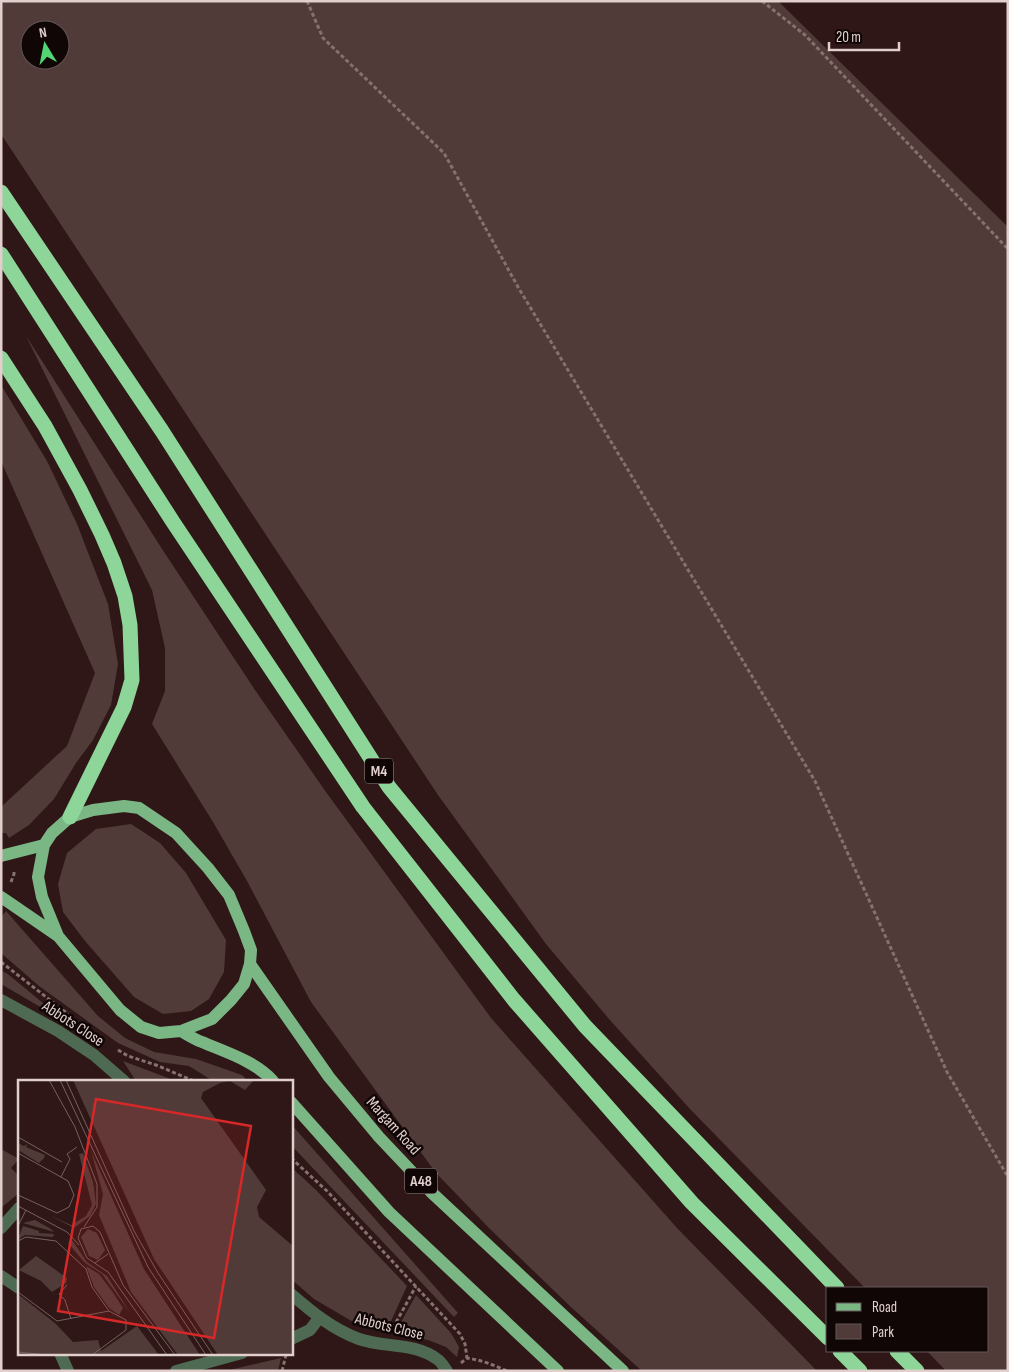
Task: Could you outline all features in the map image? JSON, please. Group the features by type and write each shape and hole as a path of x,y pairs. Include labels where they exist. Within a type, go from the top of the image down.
{"highway":[{"name":"M4","path":"1,192 162,431 389,787 585,1026 836,1287"},
{"name":"M4","path":"1,254 173,522 369,814 514,1000 692,1203 826,1336"},
{"path":"1,358 45,426 102,535 125,596 130,625 132,680 124,707 70,817"},
{"path":"841,1352 860,1371"},
{"path":"898,1352 917,1371"}],"main road":[{"path":"1,896 58,936 120,1010 141,1027 159,1033 181,1031 212,1019 244,984 250,964 251,950 228,895 208,868 176,833 139,808 124,806 93,810 70,817 52,833 44,845 38,877 42,897 58,936"},
{"path":"1,856 44,845"},
{"name":"Margam Road","path":"250,964 329,1077 380,1137 431,1192 623,1371"},
{"path":"181,1031 200,1041 235,1054 267,1075 271,1080"},
{"name":"A48","path":"292,1103 389,1212 558,1371"}],"street":[{"name":"Abbots Close","path":"1,1000 58,1031 94,1056 123,1080"},
{"path":"1,1228 18,1209"},
{"path":"1,1276 18,1287"},
{"name":"Abbots Close","path":"292,1295 319,1318 340,1331 360,1339 414,1348 438,1359 451,1369"},
{"path":"292,1339 310,1330 319,1318"},
{"path":"60,1354 68,1371"},
{"path":"176,1371 238,1354"}],"path":[{"path":"307,1 323,38 444,153 518,287 815,780 947,1072 1008,1177"},
{"path":"762,1 806,35 1008,249"},
{"path":"1,962 74,1018"},
{"path":"112,1046 128,1056 192,1080"},
{"path":"292,1159 327,1191 460,1334 465,1344 467,1358"},
{"path":"389,1345 391,1332 416,1286"},
{"path":"282,1371 287,1354"},
{"path":"451,1369 467,1358 485,1362 507,1371"}],"green space":[{"path":"1,1 778,1 1008,227 1008,1371 946,1371 928,1352 989,1352 989,1287 864,1287 690,1109 609,1019 546,944 438,795 1,134"},
{"path":"26,336 255,690 326,792 491,1018 677,1228 817,1371 642,1371 572,1308 489,1228 436,1173 311,1002 247,881 152,724 165,691 165,648 152,590"},
{"path":"1,385 47,461 77,524 108,604 118,664 111,705 93,740 54,799 29,825 9,838 6,833 1,833 1,807 67,746 95,673 1,461"},
{"path":"131,824 160,843 186,873 226,940 224,972 209,999 191,1011 163,1014 134,997 85,941 63,912 58,884 67,853 96,829"},
{"path":"6,911 98,1016 125,1038 154,1052 196,1059 242,1075 247,1080 211,1080 189,1066 160,1062 118,1043 39,986 1,953 1,917"},
{"path":"1,970 9,975 66,1022 1,984"},
{"path":"123,1061 173,1080 135,1080"},
{"path":"292,1125 458,1313 454,1317 292,1146"},
{"path":"1,1149 18,1158 11,1168 18,1175 18,1194 1,1208"},
{"path":"292,1168 316,1190 407,1286 387,1330 355,1323 314,1299 292,1280"},
{"path":"416,1295 451,1333 459,1347 457,1357 446,1347 428,1340 395,1333"},
{"path":"281,1358 278,1371 225,1371"}]}
